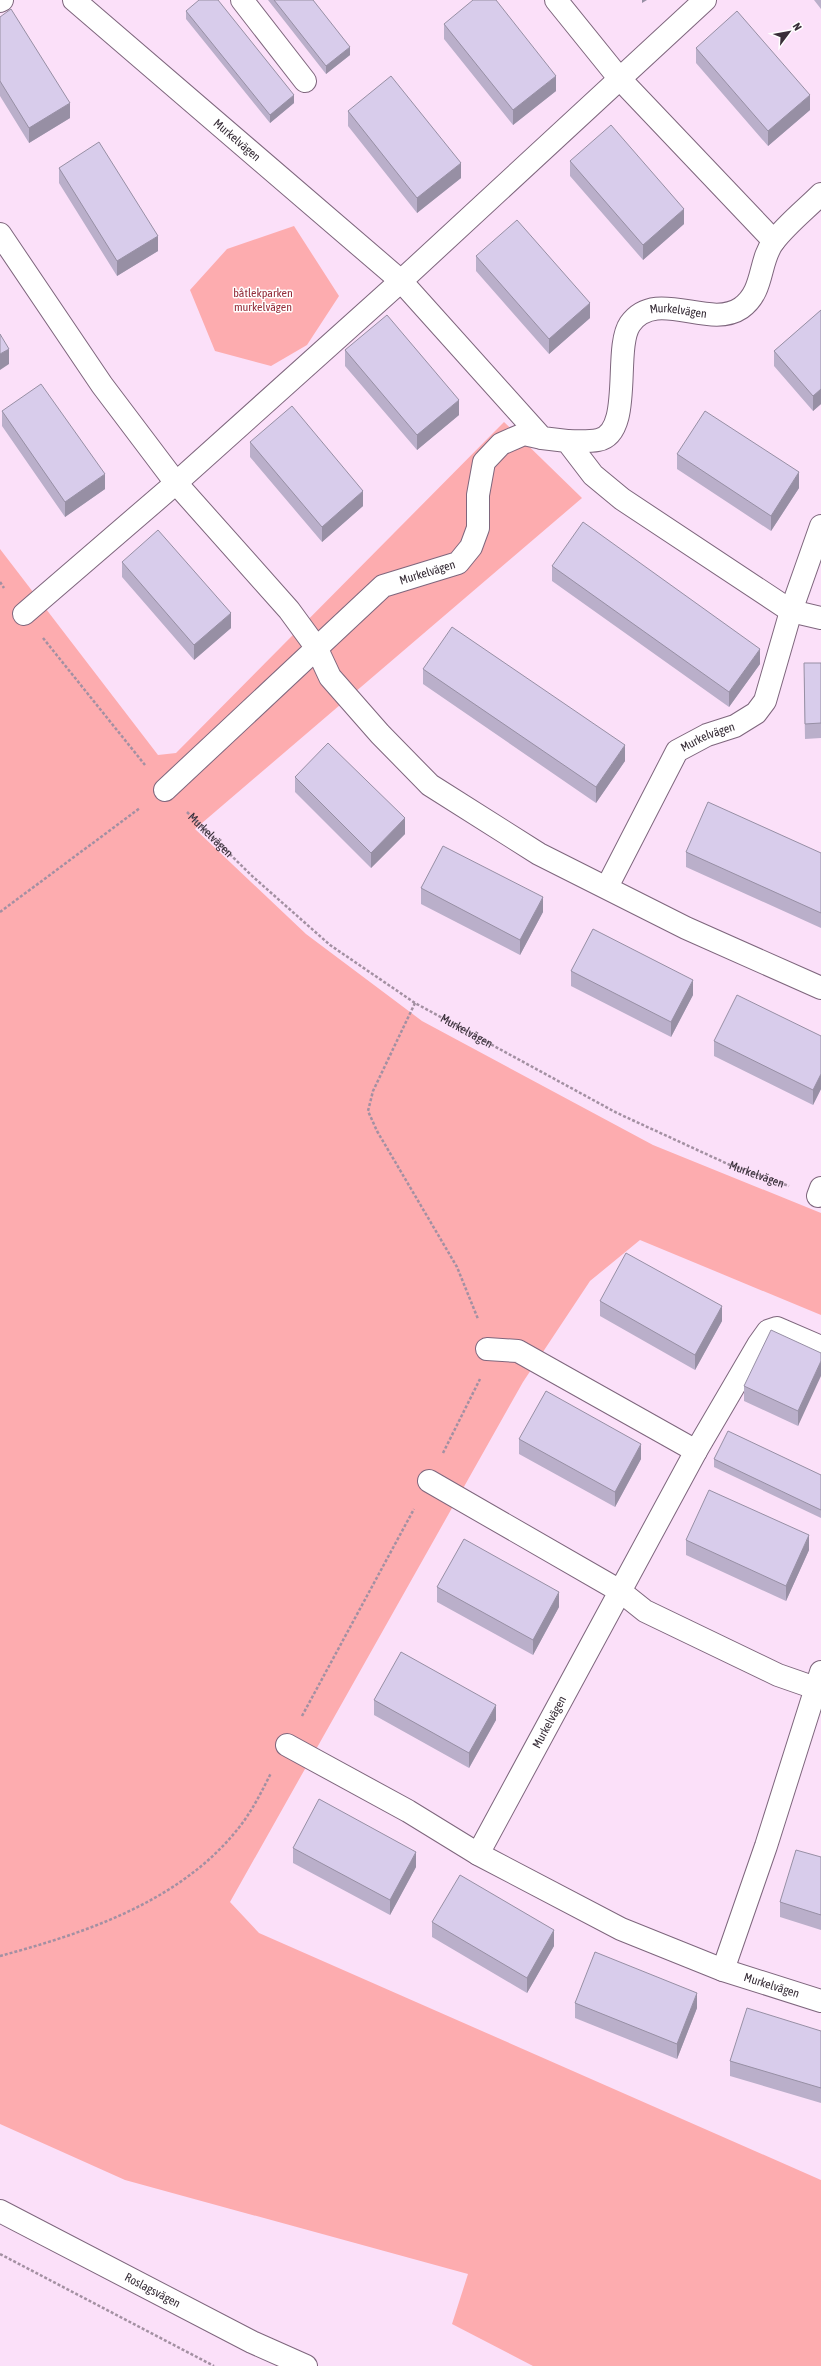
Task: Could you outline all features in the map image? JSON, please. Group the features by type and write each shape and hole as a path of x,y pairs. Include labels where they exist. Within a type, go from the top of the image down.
{"street":[{"name":"Murkelvägen","path":"74,0 401,281 542,438"},
{"path":"242,0 305,81"},
{"path":"556,0 619,78 774,241"},
{"path":"24,614 176,483 401,281 705,0"},
{"name":"Murkelvägen","path":"165,790 316,647 383,586 458,563 471,547 478,528 478,495 484,462 501,444 524,434 568,441 599,440 610,433 616,424 619,408 622,348 625,334 631,323 641,314 654,309 724,314 741,308 753,295 761,279 767,251 774,241 821,194"},
{"path":"0,234 102,385 176,483 290,610 316,647 330,677 380,734 430,785 539,854 686,928 821,988"},
{"path":"568,441 593,475 622,499 791,611 821,618"},
{"name":"Murkelvägen","path":"607,887 677,751 707,735 735,726 756,713 765,701 791,611 821,526"},
{"name":"Murkelvägen","path":"478,1854 696,1451 758,1345 768,1331 777,1328 821,1347"},
{"path":"487,1349 518,1352 696,1451"},
{"path":"429,1481 620,1591 645,1611 778,1675 819,1683 766,1846 723,1970"},
{"name":"Murkelvägen","path":"287,1744 408,1812 478,1854 621,1929 723,1970 821,2001"},
{"name":"Roslagsvägen","path":"0,2211 252,2342 306,2366"}],"path":[{"name":"Murkelvägen","path":"0,582 165,790 250,875 330,945 415,1003 617,1113 730,1165 819,1192"},
{"path":"0,912 165,790"},
{"path":"0,1956 36,1946 128,1912 172,1889 206,1862 237,1830 256,1801 429,1481 482,1373 487,1349 476,1312 457,1267 376,1131 368,1111 373,1091 415,1003"},
{"path":"0,2254 214,2366"}],"green space":[{"name":"båtlekparken murkelvägen","path":"294,226 339,296 307,345 271,366 215,351 190,290 227,249"},
{"path":"504,422 582,498 195,829 306,934 422,1021 653,1145 821,1213 821,1315 640,1240 590,1281 523,1382 230,1902 259,1933 821,2180 821,2366 533,2366 452,2324 468,2274 125,2180 0,2124 0,549 158,755 176,753"}],"building":[{"path":"199,0 218,0 294,95 270,115 186,11"},
{"path":"274,0 313,0 350,47 326,66"},
{"path":"473,0 496,0 556,76 513,110 444,24"},
{"path":"11,9 70,103 29,128 0,81 0,17"},
{"path":"737,11 810,95 768,131 696,48"},
{"path":"391,76 461,163 417,198 348,111"},
{"path":"611,125 684,209 643,245 570,161"},
{"path":"99,142 158,236 117,261 59,168"},
{"path":"517,220 590,303 549,339 476,256"},
{"path":"821,310 821,389 813,396 774,351"},
{"path":"387,315 459,400 417,435 345,350"},
{"path":"0,334 9,349 0,354"},
{"path":"41,384 105,474 65,502 2,411"},
{"path":"292,406 363,491 322,527 250,442"},
{"path":"705,411 799,472 771,516 677,454"},
{"path":"583,522 760,649 729,692 552,566"},
{"path":"158,530 231,613 194,645 122,562"},
{"path":"452,627 625,745 596,787 423,669"},
{"path":"804,663 821,663 821,723 805,724"},
{"path":"328,743 405,818 371,853 295,777"},
{"path":"708,802 821,853 821,913 686,852"},
{"path":"443,846 543,897 520,940 421,888"},
{"path":"593,929 693,980 671,1022 571,971"},
{"path":"737,995 821,1036 821,1074 813,1090 714,1041"},
{"path":"626,1253 722,1306 695,1355 600,1301"},
{"path":"771,1330 821,1353 821,1361 798,1411 744,1386"},
{"path":"546,1391 641,1444 615,1492 519,1439"},
{"path":"728,1431 821,1475 821,1510 714,1459"},
{"path":"709,1490 809,1535 786,1586 686,1540"},
{"path":"464,1539 559,1592 533,1640 437,1587"},
{"path":"401,1652 496,1705 469,1753 374,1700"},
{"path":"319,1799 416,1852 390,1900 293,1848"},
{"path":"796,1850 821,1857 821,1915 780,1902"},
{"path":"460,1875 554,1930 527,1978 432,1922"},
{"path":"595,1952 697,1993 677,2044 575,2003"},
{"path":"747,2008 821,2031 821,2088 730,2061"}]}
